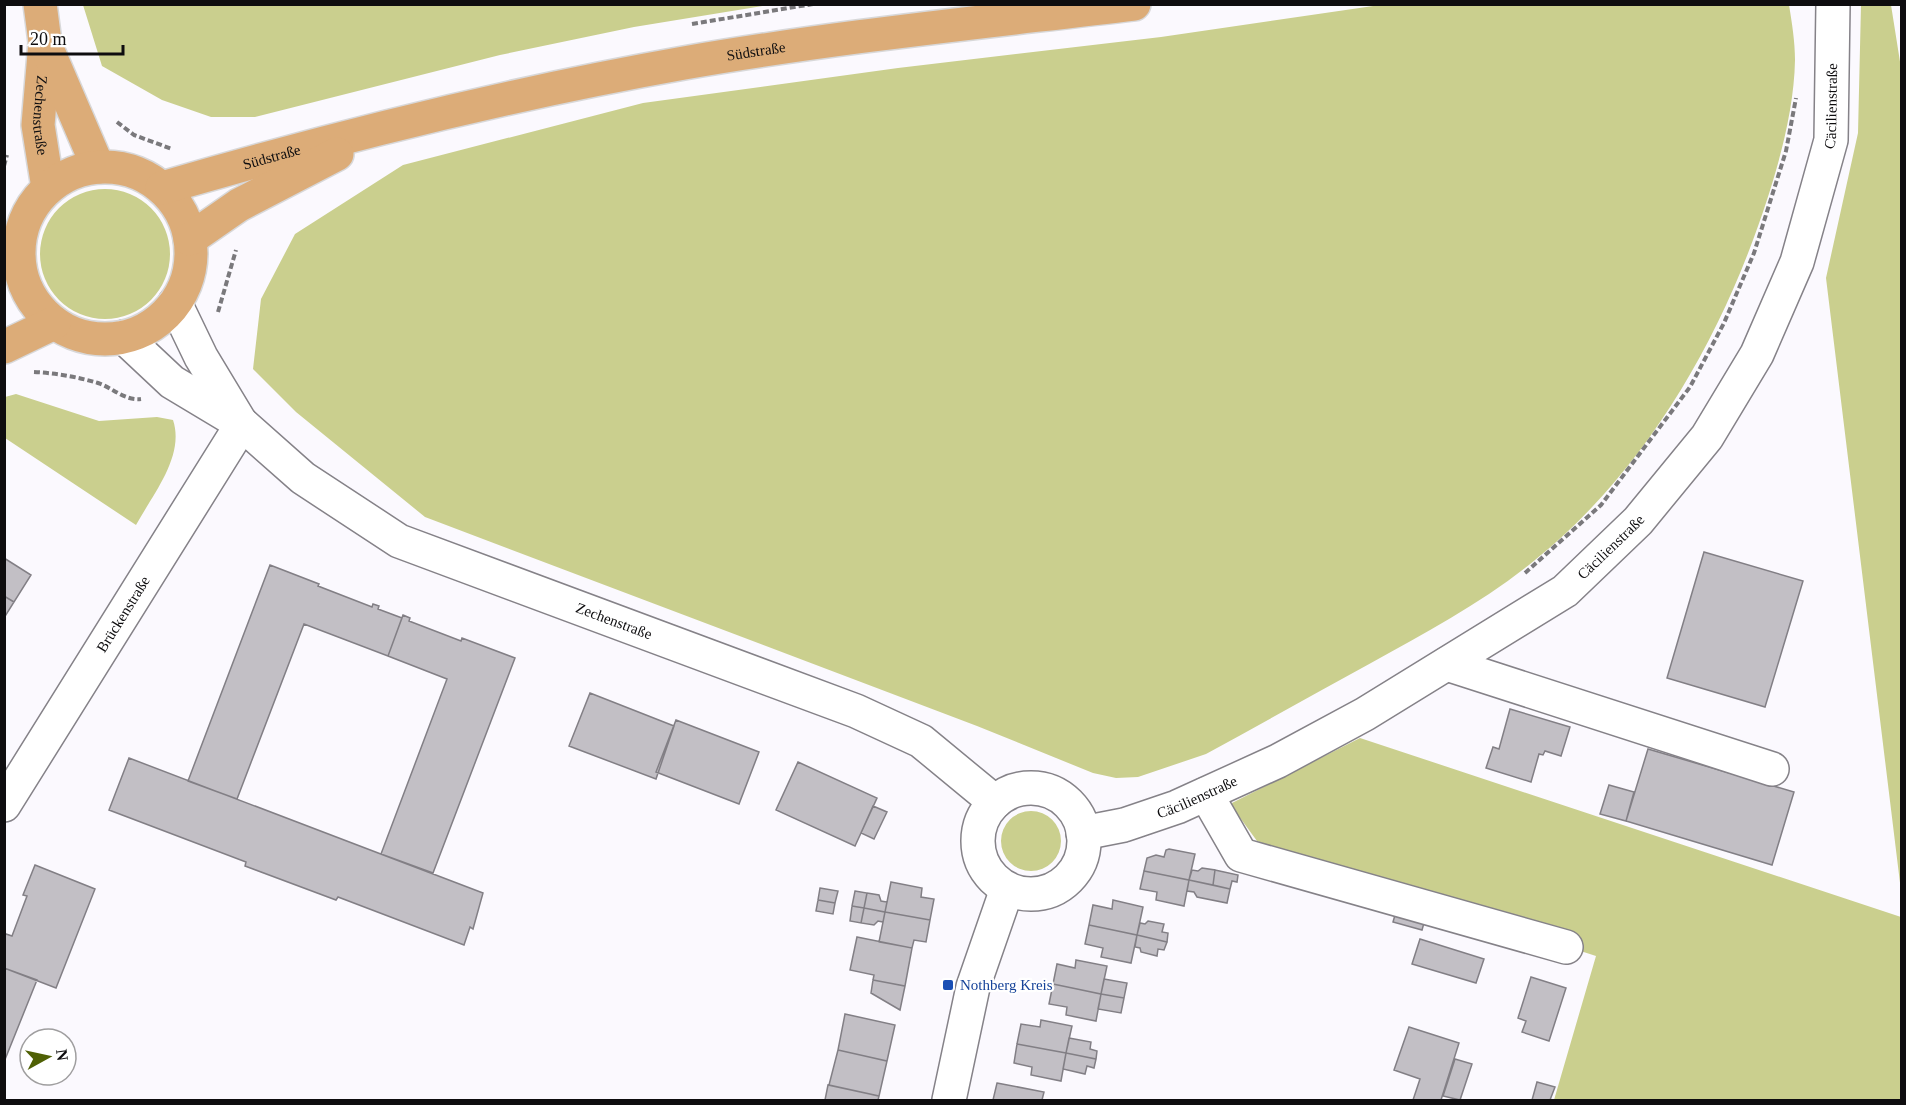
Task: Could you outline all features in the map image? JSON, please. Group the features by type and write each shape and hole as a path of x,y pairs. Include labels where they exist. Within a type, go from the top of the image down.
{"main road":[{"name":"Zechenstraße","path":"40,4 45,42 39,125 48,188"},
{"name":"Südstraße","path":"162,188 384,129 510,99 685,63 896,32 1134,4"},
{"name":"Zechenstraße","path":"45,42 98,167"},
{"name":"Südstraße","path":"190,239 239,205 384,129"},
{"path":"98,167 132,171 162,188 180,211 190,239 189,273 176,303 162,319 144,330 124,337 88,338 54,323 14,284 20,263 21,235 31,210 48,188 72,174 98,167"},
{"path":"4,347 54,323"}],"street":[{"name":"Cäcilienstraße","path":"1083,832 1124,825 1206,794 1278,761 1365,714 1565,591 1638,521 1707,437 1757,354 1797,262 1831,140 1833,4"},
{"name":"Zechenstraße","path":"176,303 201,357 242,424"},
{"name":"Zechenstraße","path":"124,337 172,382 242,424 303,478 399,541 856,711 921,741 994,802"},
{"name":"Brückenstraße","path":"4,805 242,424"},
{"path":"1447,663 1772,770"},
{"path":"1034,788 1061,797 1079,819 1083,832 1083,849 1078,865 1069,879 1055,889 1040,894 1023,894 1007,889 993,879 983,866 978,849 978,832 984,815 994,802 1020,789 1034,788"},
{"path":"1206,794 1241,855 1566,947"},
{"path":"949,1101 973,987 1007,889"}],"path":[{"path":"1523,575 1601,505 1690,387 1724,323 1754,253 1786,151 1797,91"},
{"path":"112,118 134,135 173,149 182,148"}],"green space":[{"path":"83,4 769,5 634,27 500,55 255,117 211,117 162,100 102,66"},
{"path":"1380,5 1789,5 1795,60 1794,83 1786,132 1766,204 1732,292 1688,377 1663,418 1635,457 1571,528 1516,575 1434,628 1206,754 1138,777 1116,778 1093,773 977,726 425,517 296,412 253,369 261,299 295,234 403,165 643,103 898,68 1161,37"},
{"path":"1861,5 1891,5 1901,68 1901,891 1826,278 1858,133"},
{"path":"105,189 130,194 151,208 165,229 170,254 165,279 151,300 130,314 105,319 80,314 59,300 45,279 40,254 45,229 59,208 80,194"},
{"path":"16,394 99,421 157,417 173,420 176,434 171,461 136,525 5,438 5,397"},
{"path":"1360,738 1901,917 1901,1100 1554,1100 1596,956 1364,881 1257,841 1230,804"},
{"path":"1031,811 1052,820 1061,841 1052,862 1031,871 1010,862 1001,841 1010,820"}],"building":[{"path":"1704,552 1803,581 1765,707 1667,678"},
{"path":"4,558 31,575 14,602 4,596"},
{"path":"270,565 372,607 373,604 379,606 378,609 402,618 388,656 304,624 237,799 188,781"},
{"path":"4,596 14,602 4,618"},
{"path":"403,615 410,618 409,621 461,641 462,638 515,658 433,873 381,854 447,679 388,656"},
{"path":"590,693 674,726 656,779 569,746"},
{"path":"1510,709 1570,727 1561,756 1545,751 1543,755 1539,754 1531,782 1486,768 1493,747 1499,749"},
{"path":"676,720 759,752 739,804 656,772"},
{"path":"1648,749 1794,792 1772,865 1626,821"},
{"path":"129,758 483,893 473,929 470,927 464,945 338,897 336,900 245,866 246,862 109,810"},
{"path":"798,762 877,798 855,846 776,810"},
{"path":"1609,785 1634,792 1626,821 1600,814"},
{"path":"873,806 887,812 874,839 861,833"},
{"path":"1166,850 1195,854 1189,880 1144,871 1147,858 1156,855 1164,857"},
{"path":"35,865 95,889 56,988 4,968 4,938 6,934 12,936 27,896 23,895"},
{"path":"1202,868 1215,870 1213,885 1189,880 1192,870 1198,871"},
{"path":"1215,870 1238,875 1237,882 1232,881 1230,889 1213,885"},
{"path":"1144,871 1189,880 1184,906 1156,900 1157,892 1140,889"},
{"path":"1189,880 1230,889 1227,903 1197,897 1194,892 1187,891"},
{"path":"891,882 922,888 921,897 934,899 930,920 885,912"},
{"path":"820,888 838,891 835,903 818,900"},
{"path":"855,891 867,893 864,908 852,906"},
{"path":"867,893 879,895 881,901 887,902 885,912 864,908"},
{"path":"818,900 835,903 833,914 816,911"},
{"path":"1113,900 1143,907 1137,935 1089,925 1093,905 1112,909"},
{"path":"852,906 864,908 861,923 850,921"},
{"path":"864,908 885,912 883,922 878,921 874,925 861,923"},
{"path":"1397,908 1426,916 1422,930 1393,922"},
{"path":"885,912 930,920 926,942 914,940 912,948 879,942"},
{"path":"1148,921 1164,924 1162,932 1168,933 1167,942 1137,935 1140,923 1145,924"},
{"path":"1089,925 1137,935 1131,963 1101,957 1103,948 1085,944"},
{"path":"1137,935 1167,942 1164,950 1158,949 1157,956 1141,952 1140,948 1135,947"},
{"path":"857,937 912,948 905,986 873,980 874,975 850,970"},
{"path":"1420,939 1484,959 1476,983 1412,964"},
{"path":"1076,960 1107,966 1101,994 1053,984 1057,964 1075,968"},
{"path":"4,968 37,980 4,1062"},
{"path":"1531,977 1566,988 1549,1041 1522,1032 1526,1021 1518,1018"},
{"path":"1104,979 1127,983 1124,998 1101,994"},
{"path":"873,980 905,986 900,1010 871,993"},
{"path":"1053,984 1101,994 1096,1021 1066,1015 1067,1007 1049,1004"},
{"path":"1101,994 1124,998 1121,1013 1098,1009"},
{"path":"845,1014 895,1025 887,1061 838,1050"},
{"path":"1041,1020 1072,1026 1066,1053 1017,1044 1021,1024 1040,1027"},
{"path":"1409,1027 1459,1043 1441,1100 1413,1100 1420,1079 1394,1070"},
{"path":"1069,1038 1091,1042 1090,1049 1097,1051 1096,1059 1066,1053"},
{"path":"1017,1044 1066,1053 1061,1081 1031,1075 1032,1067 1014,1063"},
{"path":"838,1050 887,1061 879,1096 829,1085"},
{"path":"1066,1053 1096,1059 1094,1068 1087,1066 1085,1074 1063,1069"},
{"path":"1455,1059 1472,1064 1460,1100 1443,1096"},
{"path":"1537,1082 1555,1087 1550,1100 1532,1100"},
{"path":"997,1083 1044,1092 1042,1100 993,1100"},
{"path":"828,1085 879,1096 878,1100 825,1100"}],"place":[{"name":"Nothberg Kreis","path":"948,985"}]}
